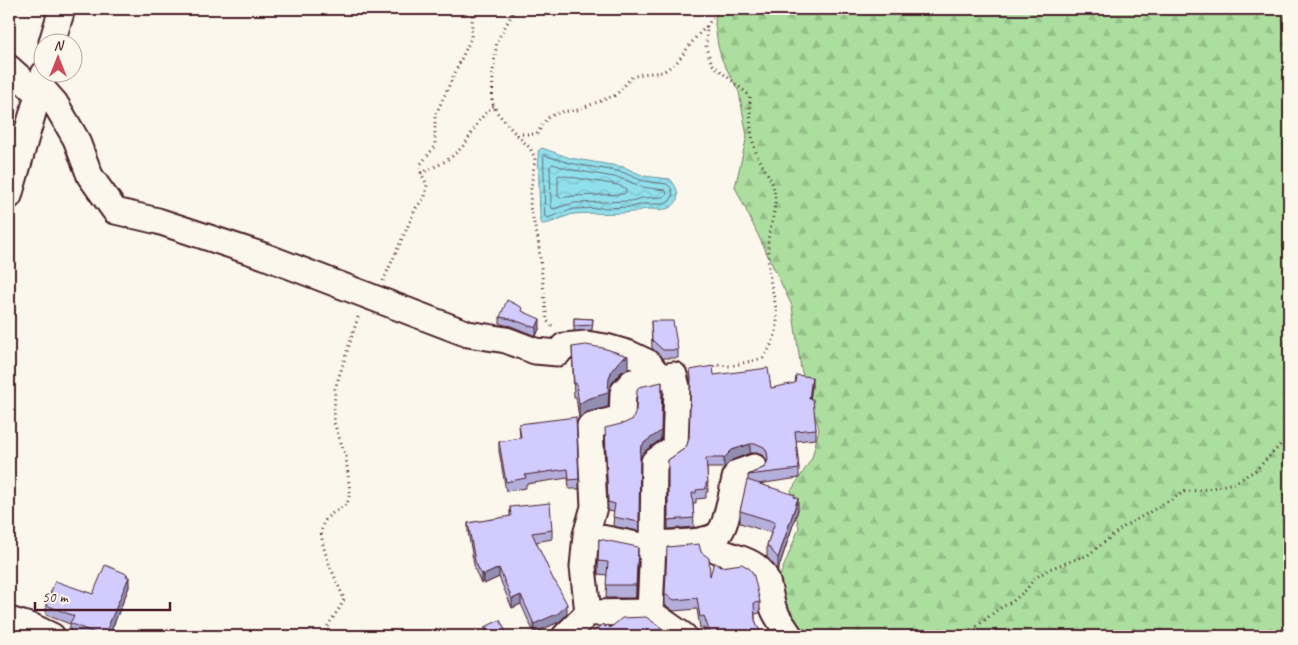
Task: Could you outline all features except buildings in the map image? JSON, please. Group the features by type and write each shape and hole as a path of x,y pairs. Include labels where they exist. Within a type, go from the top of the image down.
{"street":[{"path":"55,32 62,9"},
{"path":"9,68 41,84 55,103 76,139 90,176 115,211 158,221 264,256 468,334 506,340 535,351 558,353 564,346 586,344 606,347 630,354 649,363 666,376 676,387 675,447 654,462 650,612"},
{"path":"9,196 41,84"},
{"path":"588,613 583,568 586,535 594,506 590,426 622,418 622,392 632,382 666,376"},
{"path":"586,535 653,546 703,540 716,536 721,532 731,497 733,481 738,473 754,467"},
{"path":"703,540 710,547 755,566 763,572 774,609 790,636"},
{"path":"565,636 588,613 650,612 684,636"},
{"path":"9,620 52,636"}],"path":[{"path":"515,9 497,41 493,71 492,102 516,134 530,148 535,158 530,207 538,240 547,320 558,333 586,344"},
{"path":"516,134 537,134 547,118 560,112 577,110 616,96 632,78 642,74 663,72 677,62 707,26 718,9"},
{"path":"666,376 718,365 731,366 763,358 771,347 777,325 777,305 772,288 768,246 775,198 771,178 760,161 754,146 750,96 712,64 706,48 707,26"},
{"path":"421,174 441,165 462,146 483,114 494,106"},
{"path":"965,636 997,610 1013,601 1026,590 1034,579 1049,569 1088,554 1122,528 1184,492 1234,483 1256,470 1289,436"}],"green space":[{"path":"716,9 1289,9 1289,636 799,636 786,612 778,581 799,528 791,491 812,458 819,429 801,369 792,306 735,187 747,136 739,92 722,60 718,46 715,24"}],"water":[{"path":"542,148 570,158 624,167 644,176 670,179 676,187 677,200 671,207 666,209 574,214 542,224 540,219 538,151"}]}
